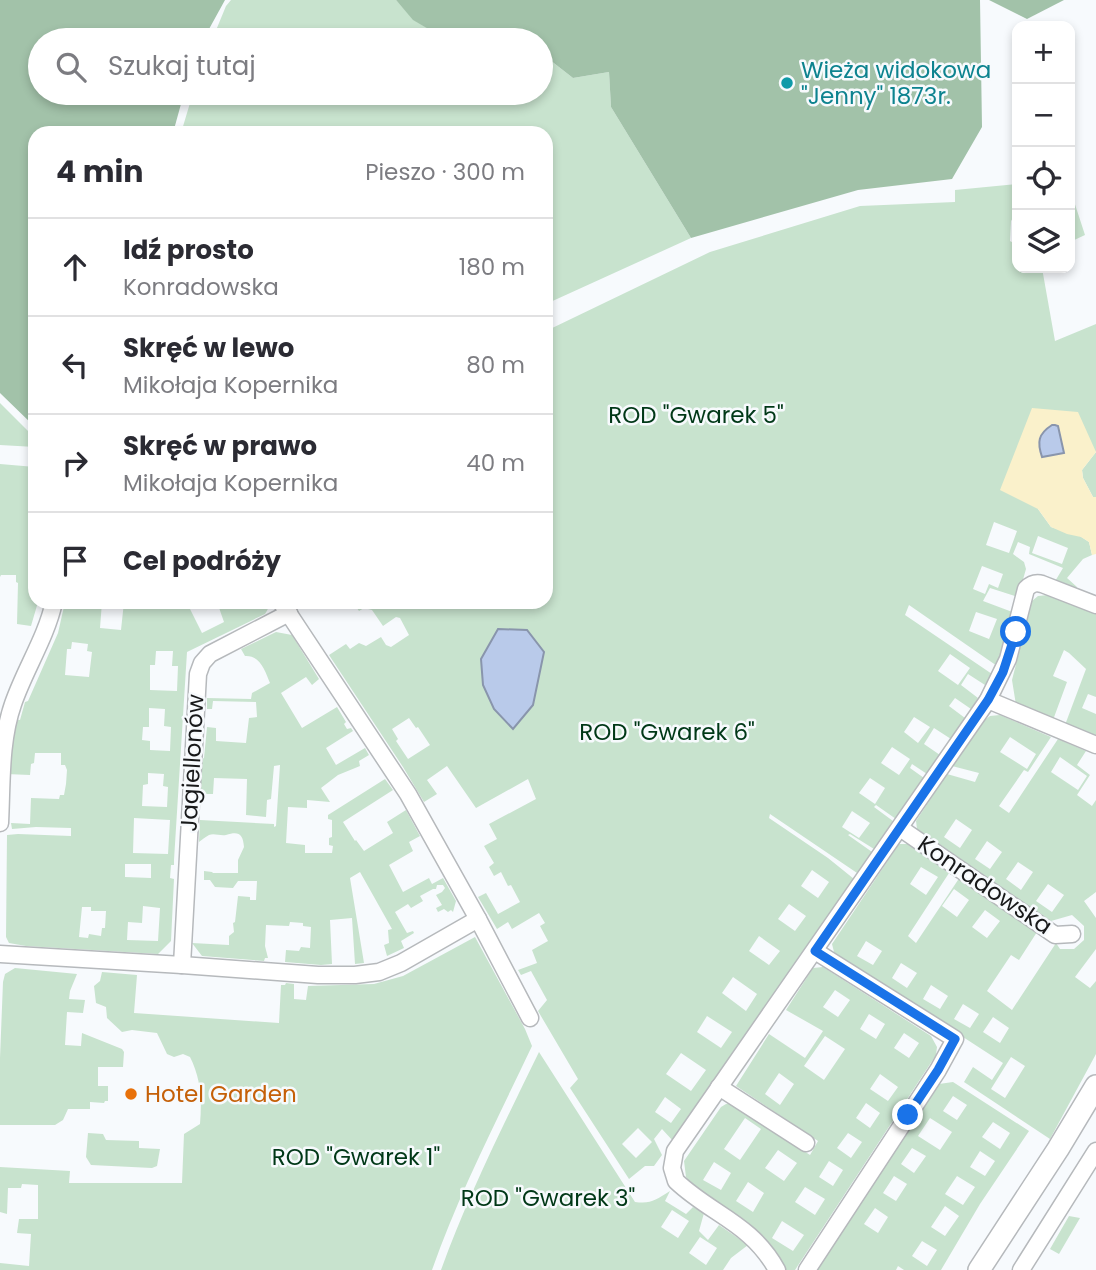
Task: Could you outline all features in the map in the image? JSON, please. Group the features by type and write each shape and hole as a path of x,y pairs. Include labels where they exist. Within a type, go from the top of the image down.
{"street":[{"name":"Konradowska","path":"777,1270 762,1247 746,1232 680,1186 672,1168 675,1151 988,700 1008,659 1026,589 1036,582 1096,605"},
{"path":"0,823 6,729 13,704 52,609"},
{"name":"Jagiellonów","path":"182,965 198,674 202,663 210,654 283,609"},
{"name":"Jagiellonów","path":"286,609 408,794 530,1018"},
{"path":"988,700 1096,745"},
{"name":"Konradowska","path":"900,828 1055,935 1072,934"},
{"path":"0,954 318,975 355,975 379,972 401,963 478,919"},
{"path":"807,1270 938,1070 955,1039 815,951"},
{"path":"979,1270 1096,1086"},
{"path":"719,1087 806,1143"},
{"path":"1021,1270 1096,1151"}],"green space":[{"path":"0,0 225,0 210,28 28,28 28,105 181,105 175,126 28,126 28,420 0,393"},
{"path":"231,0 396,0 414,20 427,28 217,28"},
{"path":"396,0 980,0 982,127 952,179 858,190 691,238 611,107 609,72 573,78 553,62 553,28 427,28 413,20"},
{"path":"989,0 1064,0 1027,19"},
{"path":"553,62 573,78 609,72 611,107 691,238 553,301 553,126 183,126 189,105 553,105"},
{"path":"1012,184 1012,273 1043,273 1055,341 1096,324 1096,452 1032,408 1038,509 1051,527 1080,536 1089,542 1092,555 1083,559 1067,578 1076,589 1054,583 1063,568 1029,554 1030,547 1018,542 1013,554 1024,562 1026,569 1018,597 990,588 983,601 1015,613 1000,668 909,605 905,615 992,674 985,685 968,674 961,685 978,698 971,709 955,698 949,706 965,718 951,739 934,728 924,744 940,755 927,774 912,764 910,768 924,778 896,819 876,805 874,807 893,821 874,849 848,835 875,854 860,875 770,814 769,818 854,879 673,1141 662,1129 654,1139 662,1155 654,1166 645,1166 629,1179 570,1088 578,1079 538,1011 547,1000 531,971 521,975 518,970 537,963 532,950 548,941 540,926 545,923 539,913 512,929 508,922 497,929 478,897 486,893 498,914 520,902 501,872 494,876 489,867 494,863 484,846 497,839 489,824 536,799 528,779 476,808 447,766 427,780 437,794 424,802 329,655 346,644 350,649 359,643 366,646 381,637 386,645 391,647 409,635 400,618 396,617 383,626 372,610 368,609 553,609 553,328 710,252 860,206 955,202 955,190","holes":["994,522 1017,531 1009,553 986,545","1038,536 1068,548 1062,564 1032,553","982,566 1003,574 998,588 989,584 985,594 973,589","976,612 997,619 989,639 969,631","950,654 970,668 958,685 938,671","914,717 930,727 918,743 904,732","409,718 430,745 408,759 396,741 398,739 392,729","892,747 910,759 899,775 881,763","870,778 885,788 875,804 859,793","852,811 870,823 859,838 842,827","812,870 829,882 818,898 801,886","789,904 806,916 795,931 778,919","759,936 780,951 769,965 749,951","733,977 757,994 746,1011 722,993","707,1016 732,1032 721,1048 697,1032","681,1053 706,1070 691,1091 666,1074","665,1097 681,1109 671,1123 655,1112","638,1128 652,1142 636,1158 622,1144"]},
{"path":"1075,204 1085,235 1075,240"},
{"path":"0,403 28,431 28,447 0,445"},
{"path":"1096,452 1096,497 1093,497 1083,478 1082,470"},
{"path":"0,464 28,466 28,609 36,609 31,626 17,624 16,575 0,577"},
{"path":"1048,595 1096,614 1096,697 1088,694 1082,708 1096,714 1096,737 1065,725 1086,669 1064,650 1053,676 1067,682 1053,720 1016,705 1012,680 1032,601 1038,596"},
{"path":"63,609 101,609 100,628 121,630 123,609 190,609 202,633 224,622 219,609 268,609 265,614 187,652 174,865 171,865 170,878 174,879 171,941 158,954 9,943 6,937 7,835 71,836 71,828 12,829 11,823 30,824 31,798 59,799 60,795 64,795 66,784 67,770 65,765 61,765 61,753 35,753 30,775 6,774 13,719 20,720 25,702 28,701 58,633","holes":["72,642 88,644 87,651 92,652 89,677 65,675 67,649 71,649","156,651 173,651 172,666 178,666 177,691 150,690 150,665 155,665","149,708 165,709 164,726 171,727 170,751 150,750 150,741 142,740 143,727 149,727","148,773 164,774 163,786 168,787 167,807 142,806 143,785 148,784","134,818 170,820 168,854 133,853","125,864 151,864 151,878 125,877","143,906 160,908 158,941 127,940 128,922 142,923","82,907 91,907 91,911 106,911 105,928 102,928 101,936 89,934 88,938 79,937"]},
{"path":"276,632 292,635 319,679 312,685 306,677 281,693 302,728 337,707 347,729 351,728 353,731 326,748 336,765 365,748 369,755 359,761 360,766 338,775 321,788 330,802 307,800 307,808 288,807 286,843 305,845 305,853 332,853 333,846 329,845 329,838 332,837 332,820 328,819 328,815 385,779 393,790 343,822 364,851 393,833 387,822 406,810 420,836 409,842 413,851 389,865 403,892 429,878 432,884 443,878 456,901 453,912 444,909 438,912 436,908 442,905 436,895 445,888 443,885 437,885 436,889 420,896 423,901 411,908 408,904 395,912 407,933 414,933 401,941 404,948 387,956 384,945 389,943 388,930 392,929 360,872 350,878 364,963 355,964 352,918 330,920 332,964 285,962 286,950 310,948 311,927 303,926 303,923 290,922 289,926 266,925 265,946 268,958 264,961 202,956 192,943 229,945 229,936 234,932 238,896 256,900 257,881 238,881 233,888 215,887 210,880 204,880 204,871 238,873 238,860 244,847 241,836 237,833 211,834 199,842 200,820 276,826 280,765 274,766 271,799 267,800 266,817 246,815 247,779 214,778 213,794 200,794 207,727 216,728 216,741 246,743 249,718 257,717 256,702 213,701 212,709 207,709 207,698 251,699 252,693 270,683 258,661 245,656 241,649"},
{"path":"1000,715 1051,737 1028,772 1024,770 999,806 1009,813 1058,739 1086,751 1077,765 1090,775 1077,795 1092,806 1096,800 1096,892 1084,901 1096,918 1096,949 1075,977 1090,988 1096,981 1096,1054 1050,1139 964,1082 973,1067 992,1080 1003,1063 840,957 834,952 832,944 899,844 913,844 951,870 908,936 916,943 960,877 1037,932 1019,960 1011,955 987,991 1012,1010 1056,943 1060,949 1074,949 1084,940 1084,926 1072,915 1044,923 925,838 917,829 916,821 947,774 975,782 979,773 952,766 981,723 990,716","holes":["1010,737 1036,754 1027,769 1000,752","1060,757 1087,776 1078,790 1051,772","956,819 972,830 960,848 944,837","987,841 1002,852 990,869 975,859","1018,862 1033,872 1021,890 1006,879","921,867 938,877 926,895 910,884","1048,884 1064,895 1052,912 1036,901","954,889 969,900 957,917 942,906","985,910 1000,921 987,938 972,927","866,941 882,951 873,965 857,956","901,963 917,973 907,988 892,978","931,985 948,996 940,1009 923,999","963,1004 979,1014 970,1028 954,1019","993,1017 1009,1028 1000,1043 983,1032","1011,1057 1025,1066 1005,1098 991,1089"]},
{"name":"ROD \"Gwarek 1\"","path":"475,937 532,1046 466,1185 432,1270 0,1270 0,1263 29,1266 31,1234 17,1233 19,1219 38,1219 38,1185 22,1184 21,1188 8,1188 7,1214 0,1212 0,1167 70,1171 69,1183 182,1183 184,1134 200,1124 200,1090 194,1065 190,1057 183,1054 174,1057 167,1054 157,1033 132,1030 122,1032 107,1018 106,1007 96,1003 94,986 100,981 102,972 137,975 134,1013 279,1023 281,985 294,984 294,999 306,1000 308,986 374,984 403,976"},
{"path":"823,967 931,1036 937,1047 936,1055 795,1270 785,1270 762,1236 694,1188 686,1177 684,1161 721,1107 732,1103 810,1155 818,1141 736,1086 769,1034 805,1058 823,1031 786,1010 813,968","holes":["835,990 850,1000 838,1017 823,1007","869,1014 885,1024 876,1039 860,1029","904,1033 919,1043 909,1058 894,1048","825,1036 845,1049 824,1080 804,1066","779,1073 794,1084 780,1105 765,1094","880,1074 898,1087 888,1101 870,1089","866,1103 880,1113 870,1128 856,1118","745,1118 761,1129 740,1160 724,1149","848,1133 862,1142 851,1158 837,1148","778,1150 797,1163 784,1181 765,1168","829,1161 843,1170 833,1186 819,1177","714,1162 731,1173 721,1190 703,1180","748,1182 764,1193 753,1212 736,1201","805,1187 825,1199 815,1215 795,1202","782,1221 804,1235 793,1251 772,1238"]},
{"path":"15,968 77,974 69,999 85,1000 83,1013 67,1012 65,1045 81,1046 82,1033 122,1049 123,1067 98,1067 98,1086 108,1086 108,1101 90,1102 90,1109 68,1109 63,1120 55,1125 0,1125 3,982 5,974"},
{"name":"ROD \"Gwarek 3\"","path":"539,1052 635,1202 653,1201 670,1191 665,1201 686,1214 693,1207 704,1213 699,1231 708,1240 719,1225 748,1245 731,1258 723,1270 441,1270 475,1187","holes":["672,1210 689,1221 678,1238 661,1227","700,1237 717,1248 706,1265 689,1253"]},
{"path":"953,1082 1029,1131 980,1204 941,1270 904,1270 898,1266 896,1270 816,1270 933,1088 939,1084","holes":["953,1096 967,1105 957,1120 943,1111","930,1118 952,1132 940,1150 918,1136","993,1122 1010,1133 1000,1149 982,1137","912,1148 926,1156 914,1173 901,1164","980,1151 995,1161 985,1176 970,1167","894,1176 907,1184 896,1201 883,1193","957,1176 975,1187 963,1205 945,1194","945,1206 959,1216 945,1236 931,1227","875,1208 888,1217 878,1233 864,1224","922,1241 937,1250 927,1266 912,1256"]},
{"path":"88,1133 103,1134 106,1140 139,1141 139,1148 160,1149 157,1166 91,1165 86,1157"},
{"path":"1069,1216 1080,1218 1059,1254 1050,1249"}],"sand":[{"path":"1032,408 1078,412 1096,452 1082,470 1083,478 1093,497 1096,497 1096,554 1092,555 1089,542 1051,527 1038,509 1000,490"}],"water":[{"path":"1052,425 1058,426 1064,453 1042,457 1040,439"},
{"path":"498,629 527,630 544,652 533,705 513,729 494,709 483,685 481,659"}],"place":[{"name":"Wieża widokowa \"Jenny\" 1873r.","path":"787,83"},
{"name":"Hotel Garden","path":"131,1094"}],"route":[{"path":"908,1115 955,1039 815,951 988,700 1003,672 1016,632"}],"park label":[{"name":"ROD \"Gwarek 5\"","path":"696,415"},
{"name":"ROD \"Gwarek 6\"","path":"667,732"}]}
